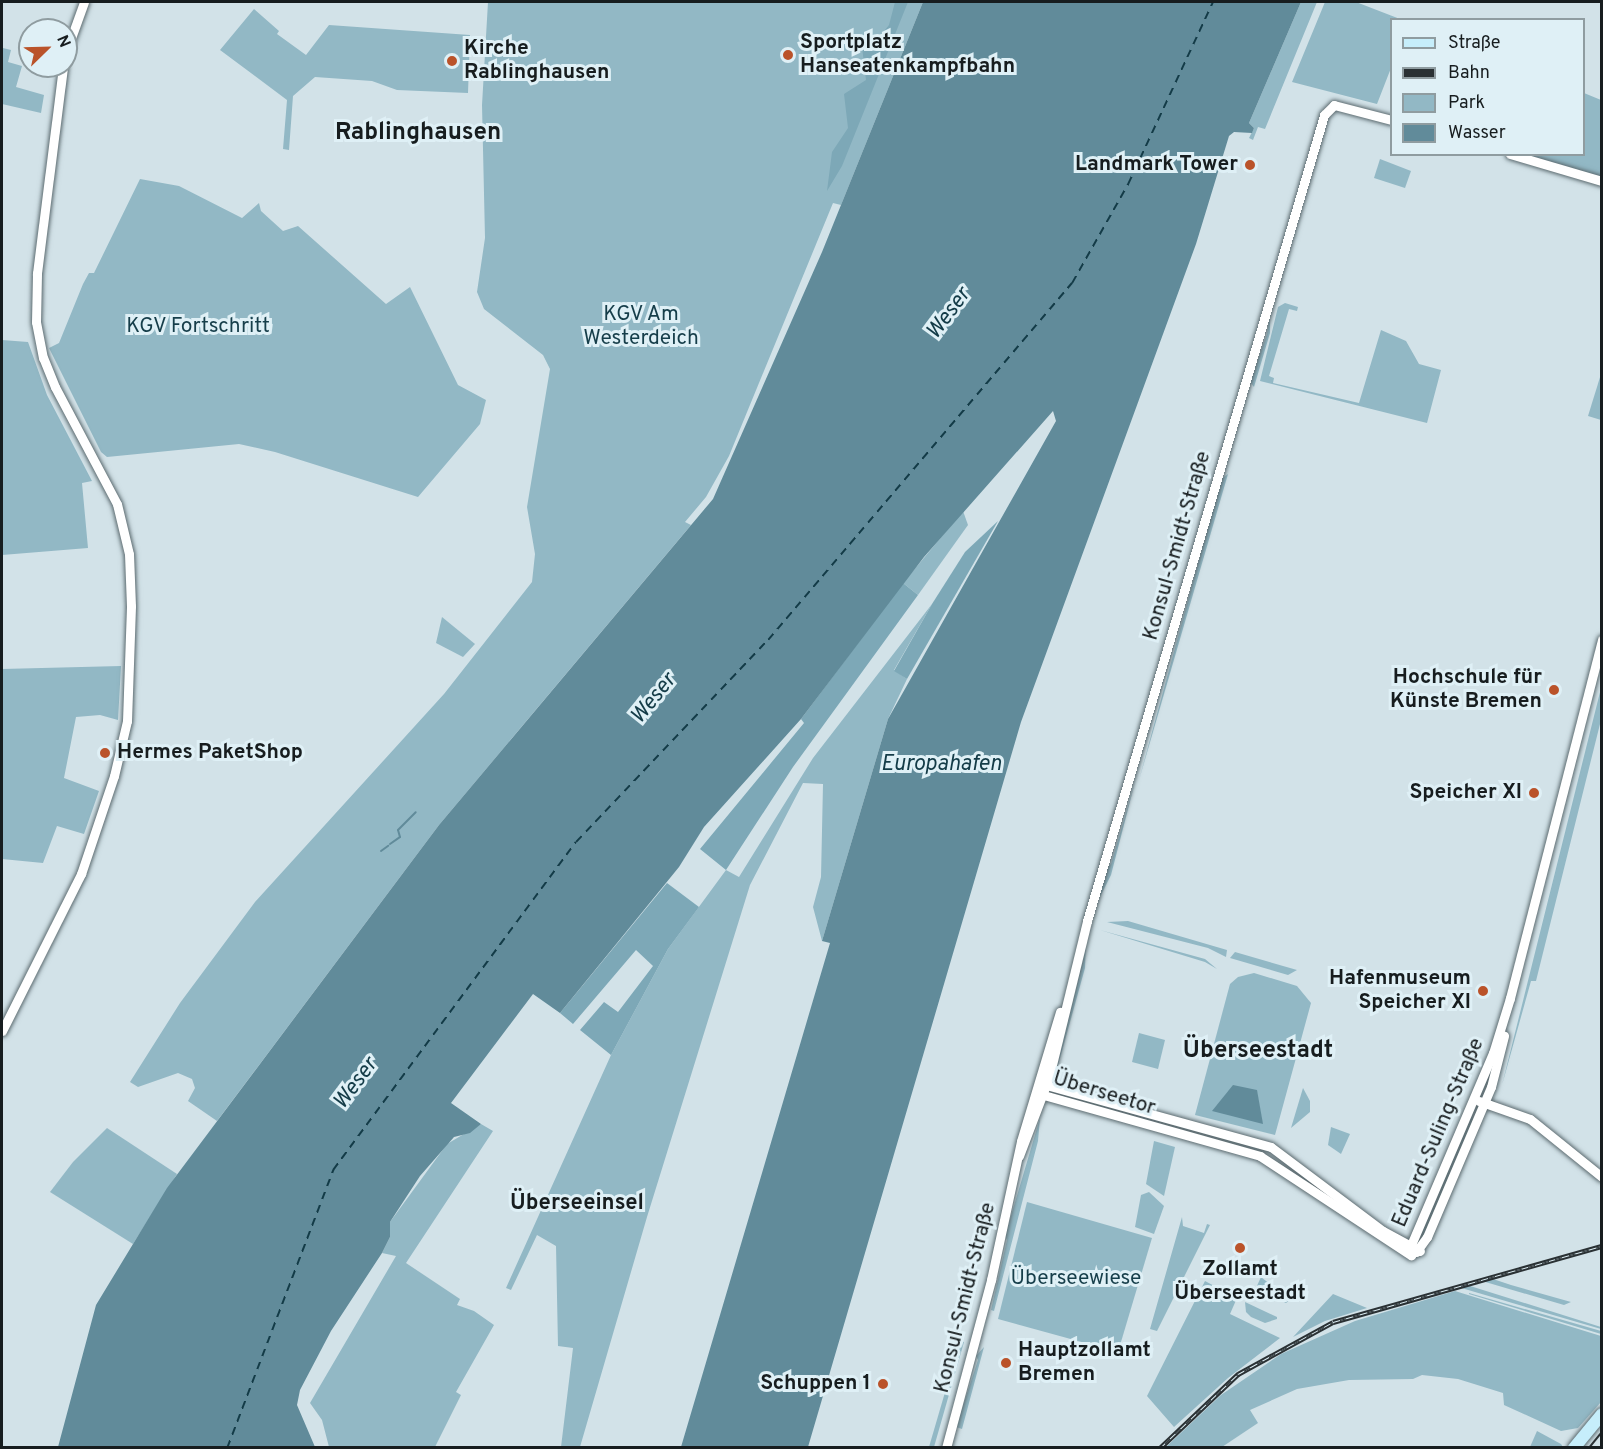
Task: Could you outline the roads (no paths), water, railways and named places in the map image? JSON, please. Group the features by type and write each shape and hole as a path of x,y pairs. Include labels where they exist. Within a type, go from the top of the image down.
{"main road":[{"path":"1574,1448 1602,1414"}],"street":[{"path":"78,19 84,2"},
{"path":"2,1031 81,874 114,776 127,721 131,606 129,554 117,504 43,358 36,322 36,281 61,78"},
{"name":"Konsul-Smidt-Straße","path":"946,1448 986,1299 1019,1156 1306,170 1330,107 1390,120"},
{"path":"1517,156 1602,182"},
{"name":"Eduard-Suling-Straße","path":"1414,1250 1479,1101 1510,998 1602,640"},
{"name":"Konsul-Smidt-Straße","path":"1046,1085 1066,998"},
{"name":"Überseetor","path":"1046,1085 1271,1148 1383,1231 1414,1250 1260,1156 1039,1093 1046,1085"},
{"path":"1479,1101 1530,1119 1602,1177"}],"water":[{"path":"923,2 1301,2 1249,123 1254,128 1252,133 1234,132 1229,136 1196,244 1021,722 808,1447 681,1447 830,943 822,941 888,719 1056,421 1053,411 924,557 801,719 704,827 679,867 560,1013 533,994 451,1103 481,1124 470,1133 454,1137 420,1176 390,1222 390,1237 382,1253 331,1331 300,1390 297,1405 315,1447 58,1447 96,1305 167,1188 439,825 713,499 822,252"},
{"path":"1233,1085 1257,1090 1263,1124 1212,1111"}],"waterway":[{"path":"390,844 400,837 398,830 416,812"},
{"path":"381,851 388,846"}],"tram line":[{"path":"1589,1448 1602,1432"}],"railway":[{"path":"1160,1448 1238,1374 1333,1322 1602,1246"}],"place":[{"name":"Sportplatz Hanseatenkampfbahn","path":"788,55"},
{"name":"Kirche Rablinghausen","path":"452,61"},
{"name":"Landmark Tower","path":"1250,165"},
{"name":"Hochschule für Künste Bremen","path":"1554,690"},
{"name":"Hermes PaketShop","path":"105,753"},
{"name":"Speicher XI","path":"1534,793"},
{"name":"Hafenmuseum Speicher XI","path":"1483,991"},
{"name":"Zollamt Überseestadt","path":"1240,1248"},
{"name":"Hauptzollamt Bremen","path":"1006,1363"},
{"name":"Schuppen 1","path":"883,1384"}],"district":[{"name":"Rablinghausen","path":"418,134"},
{"name":"Überseestadt","path":"1258,1052"},
{"name":"Überseeinsel","path":"577,1204"}],"water label":[{"name":"Weser","path":"949,314"},
{"name":"Weser","path":"654,699"},
{"name":"Europahafen","path":"941,765"},
{"name":"Weser","path":"356,1084"}],"park label":[{"name":"KGV Fortschritt","path":"198,327"},
{"name":"KGV Am Westerdeich","path":"641,327"},
{"name":"Überseewiese","path":"1076,1279"}]}
